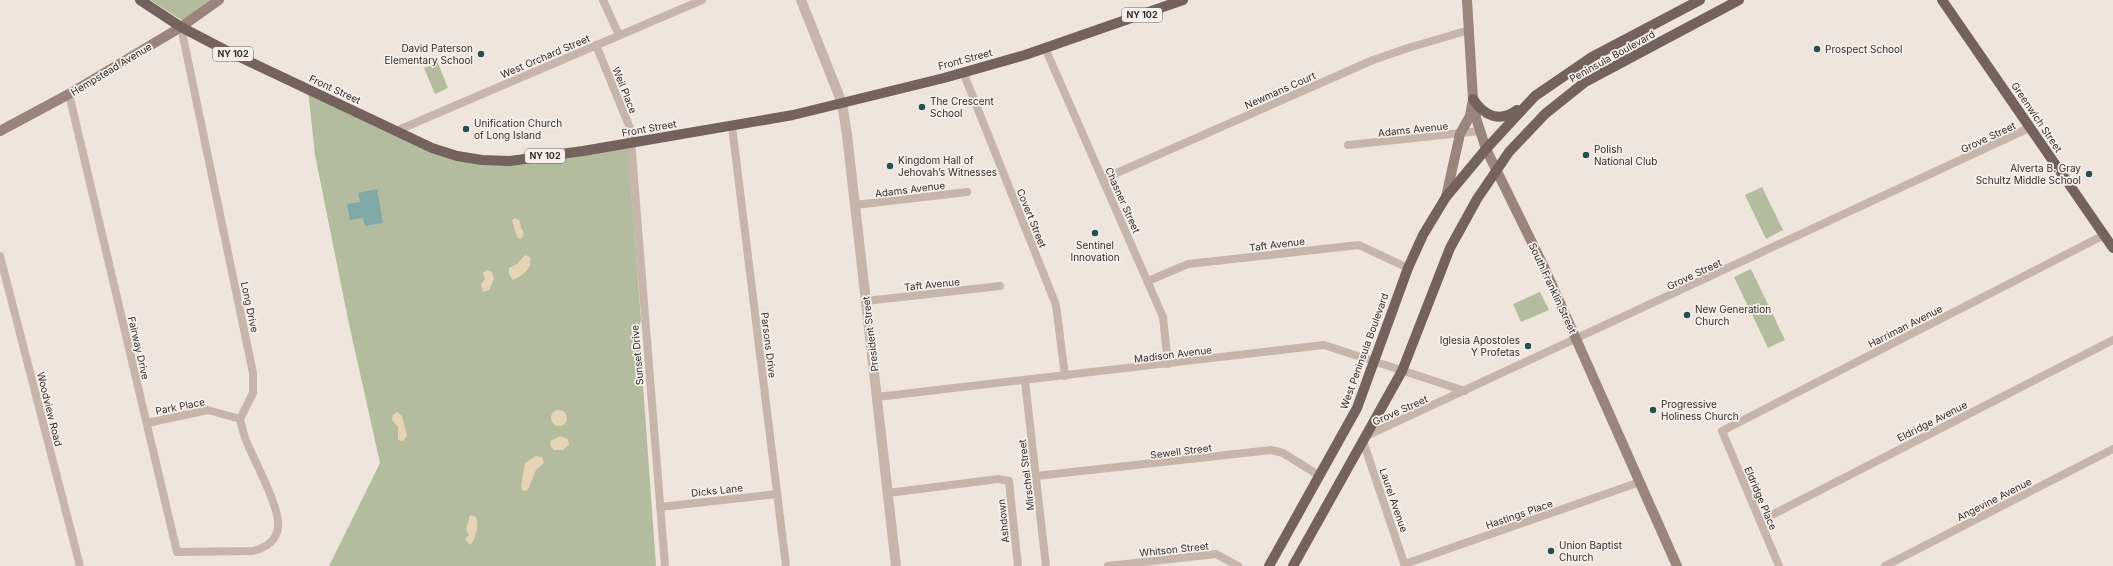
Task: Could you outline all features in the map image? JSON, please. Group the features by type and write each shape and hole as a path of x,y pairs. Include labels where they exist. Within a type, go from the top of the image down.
{"main road":[{"name":"Front Street","path":"140,0 181,27 231,53 432,148 457,156 482,160 510,161 732,126 842,103 963,72 1045,48 1183,0"},
{"name":"Hempstead Avenue","path":"0,131 69,94 181,27 219,0"},
{"name":"South Franklin Street","path":"1467,0 1473,99 1480,131 1486,149 1544,267 1677,566"},
{"name":"Peninsula Boulevard","path":"1486,149 1535,96 1592,58 1700,0"},
{"name":"Peninsula Boulevard","path":"1496,170 1525,134 1561,100 1580,86 1739,0"},
{"name":"Greenwich Street","path":"1942,0 2113,248"},
{"path":"1473,99 1488,115 1497,118 1511,115 1535,96"},
{"path":"1446,197 1460,134 1470,116 1473,99"},
{"name":"West Peninsula Boulevard","path":"1269,566 1357,408 1375,362 1394,303 1423,235 1446,197 1486,149"},
{"path":"1293,566 1402,371 1450,248 1496,170"}],"street":[{"path":"604,0 619,35"},
{"name":"West Orchard Street","path":"396,131 702,0"},
{"name":"President Street","path":"801,0 825,56 842,103 847,135 896,566"},
{"name":"Long Drive","path":"181,27 253,373 253,393 240,419"},
{"name":"Newmans Court","path":"1102,179 1374,60 1408,48 1469,30"},
{"name":"Weil Place","path":"596,45 630,128 630,143"},
{"name":"Chasner Street","path":"1045,48 1163,317 1168,364"},
{"name":"Covert Street","path":"963,72 1056,305 1066,376"},
{"name":"Fairway Drive","path":"69,94 177,552 232,552 261,549 274,539 279,527 276,510 247,443 240,419"},
{"name":"Parsons Drive","path":"732,126 786,566"},
{"name":"Grove Street","path":"1365,439 2029,128"},
{"name":"Adams Avenue","path":"1348,145 1480,131"},
{"name":"Sunset Drive","path":"630,143 665,566"},
{"name":"Adams Avenue","path":"855,205 967,192"},
{"name":"Harriman Avenue","path":"1725,438 1722,431 2104,235"},
{"name":"Taft Avenue","path":"1148,281 1188,264 1359,244 1408,268"},
{"name":"Woodview Road","path":"0,256 80,566"},
{"name":"Taft Avenue","path":"866,301 1000,286"},
{"name":"Eldridge Avenue","path":"1760,521 2113,340"},
{"name":"Madison Avenue","path":"877,397 1324,346 1465,391"},
{"name":"Mirschel Street","path":"1025,381 1046,566"},
{"name":"Park Place","path":"147,423 208,410 240,419"},
{"name":"Eldridge Place","path":"1725,438 1778,566"},
{"name":"Laurel Avenue","path":"1365,439 1405,565"},
{"name":"Angevine Avenue","path":"1885,566 2113,449"},
{"name":"Sewell Street","path":"1036,476 1271,450 1284,453 1320,476"},
{"name":"Ashdown","path":"888,493 998,479 1009,481 1018,563"},
{"name":"Hastings Place","path":"1405,565 1640,482"},
{"name":"Dicks Lane","path":"660,507 777,494"},
{"name":"Whitson Street","path":"1108,566 1216,554 1238,566"}],"green space":[{"path":"150,0 211,0 183,21"},
{"path":"438,63 448,88 435,94 424,68"},
{"path":"308,90 422,145 479,161 628,146 641,320 639,329 656,566 329,566 380,463 349,324 315,155"},
{"path":"1762,187 1783,230 1766,239 1745,195"},
{"path":"1751,269 1785,340 1768,348 1734,277"},
{"path":"1540,292 1549,310 1521,322 1513,304"}],"sand":[{"path":"515,218 520,221 521,228 524,233 521,239 517,237 512,220"},
{"path":"525,255 530,257 530,265 526,272 513,280 509,274 509,268 517,264"},
{"path":"487,270 492,272 494,279 489,290 483,292 481,284 485,279 483,273"},
{"path":"559,410 565,412 567,418 565,424 559,426 553,424 551,418 553,412"},
{"path":"397,412 402,416 407,436 403,441 398,440 398,427 392,420 393,415"},
{"path":"561,436 568,439 569,445 563,450 554,450 551,447 550,441"},
{"path":"536,456 542,457 544,463 536,470 528,490 523,491 521,486 525,463"},
{"path":"470,515 476,517 477,524 475,536 470,545 465,539 469,535 466,530"}],"water":[{"path":"377,189 383,223 365,226 363,218 350,220 347,204 360,202 358,193"}],"place":[{"name":"Prospect School","path":"1817,49"},
{"name":"David Paterson Elementary School","path":"481,54"},
{"name":"The Crescent School","path":"922,107"},
{"name":"Unification Church of Long Island","path":"466,129"},
{"name":"Polish National Club","path":"1586,155"},
{"name":"Kingdom Hall of Jehovah’s Witnesses","path":"890,166"},
{"name":"Alverta B. Gray Schultz Middle School","path":"2089,174"},
{"name":"Sentinel Innovation","path":"1095,233"},
{"name":"New Generation Church","path":"1687,315"},
{"name":"Iglesia Apostoles Y Profetas","path":"1528,346"},
{"name":"Progressive Holiness Church","path":"1653,410"},
{"name":"Union Baptist Church","path":"1551,551"}]}
